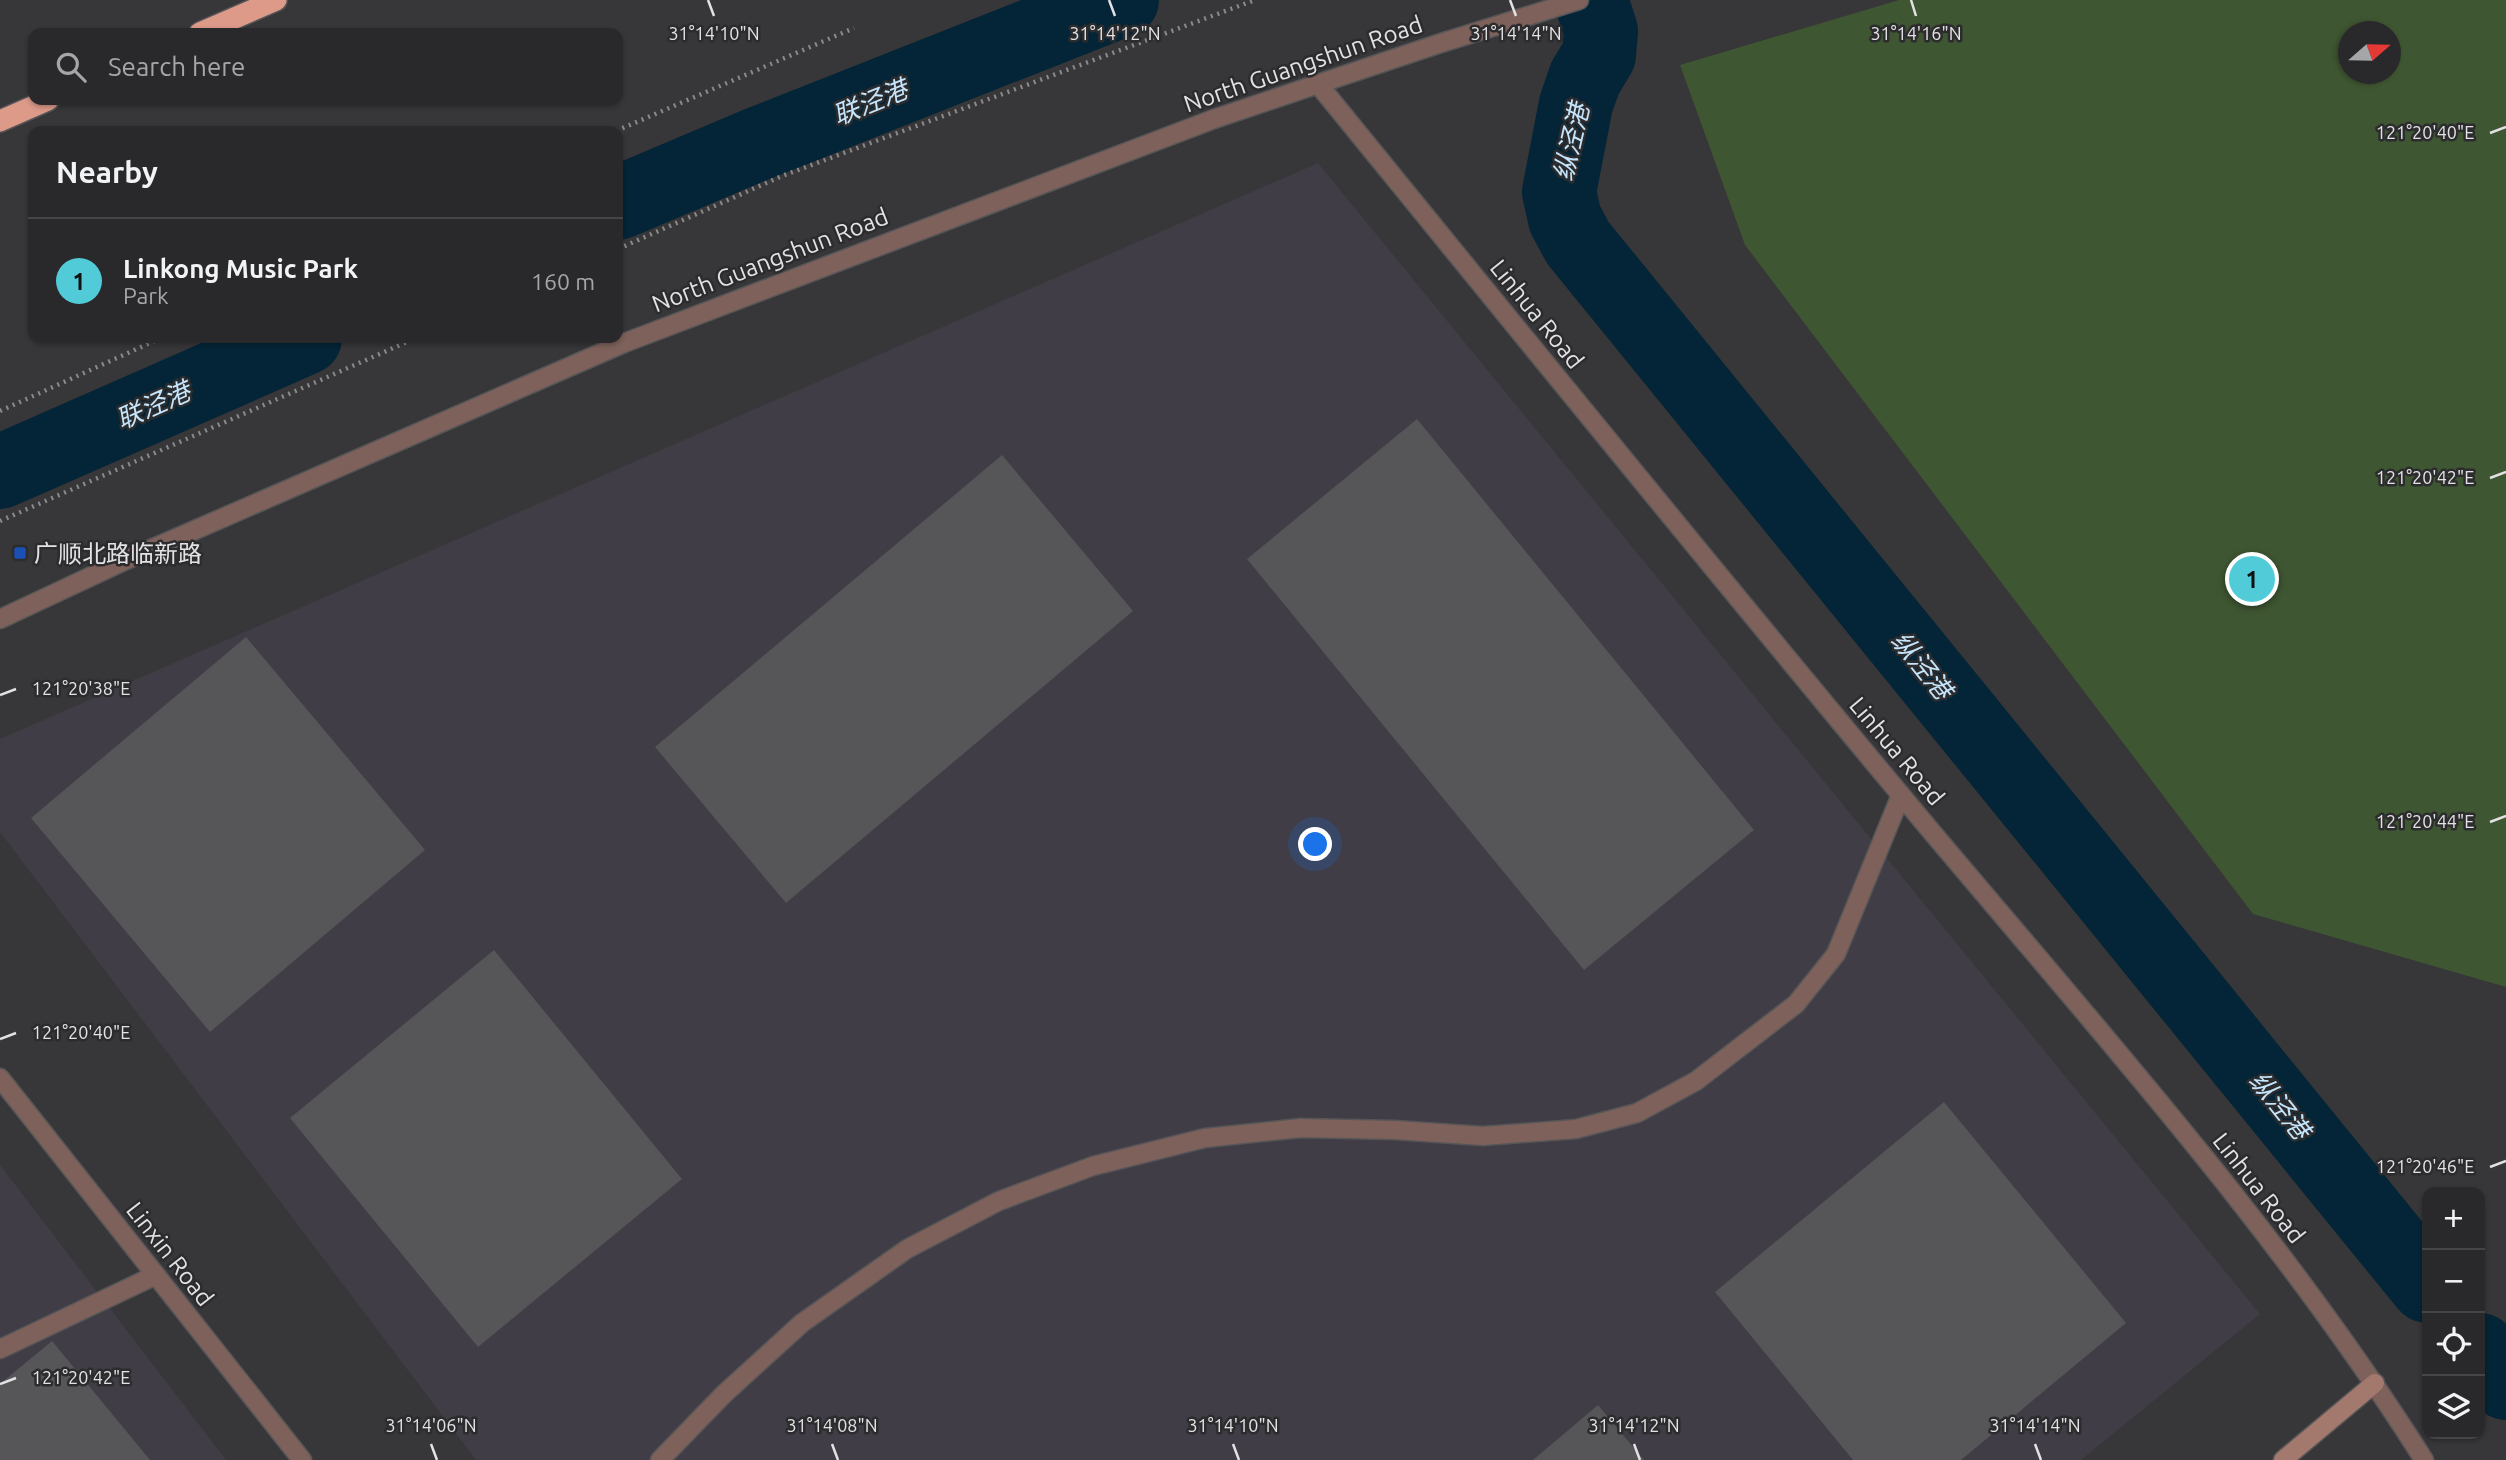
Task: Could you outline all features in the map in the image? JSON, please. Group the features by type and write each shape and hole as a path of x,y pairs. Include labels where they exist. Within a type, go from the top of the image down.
{"highway":[{"path":"212,28 276,0"},
{"path":"0,121 37,105"}],"main road":[{"path":"2283,1460 2375,1383"}],"street":[{"name":"North Guangshun Road","path":"0,619 126,560 624,343 1201,124 1579,0"},
{"name":"Linhua Road","path":"1318,84 1901,795 2208,1161 2375,1383 2424,1460"},
{"path":"660,1460 724,1394 802,1323 907,1249 999,1201 1093,1166 1205,1138 1301,1128 1395,1130 1483,1136 1576,1129 1637,1113 1696,1081 1796,1004 1836,954 1901,795"},
{"name":"Linxin Road","path":"0,1078 302,1460"},
{"path":"0,1349 156,1275"}],"path":[{"path":"623,247 782,176 1255,0"},
{"path":"623,128 854,28"},
{"path":"0,411 150,343"},
{"path":"0,521 405,343"}],"shaded area":[{"path":"1318,163 2260,1314 2081,1460 476,1460 0,832 0,739"},
{"path":"0,1165 226,1460 0,1460"}],"green space":[{"path":"1899,0 2506,0 2506,987 2253,914 1745,245 1680,65"}],"building":[{"path":"1417,419 1754,830 1584,970 1247,559"},
{"path":"1002,455 1133,611 786,903 655,747"},
{"path":"246,637 425,850 210,1032 31,818"},
{"path":"494,950 682,1179 478,1347 290,1118"},
{"path":"1944,1102 2126,1323 1961,1460 1853,1460 1715,1292"},
{"path":"52,1341 150,1460 0,1460 0,1384"},
{"path":"1598,1405 1644,1460 1533,1460"}],"waterway":[{"name":"联泾港","path":"623,201 755,145 1122,0"},
{"name":"纵泾港","path":"1591,0 1601,31 1599,55 1585,78 1576,104 1559,192 1565,219 1578,243 2422,1280"},
{"name":"联泾港","path":"0,472 294,343"},
{"name":"纵泾港","path":"2485,1356 2506,1383"}],"place":[{"name":"广顺北路临新路","path":"20,553"},
{"name":"Linkong Music Park","path":"2252,579"}]}
